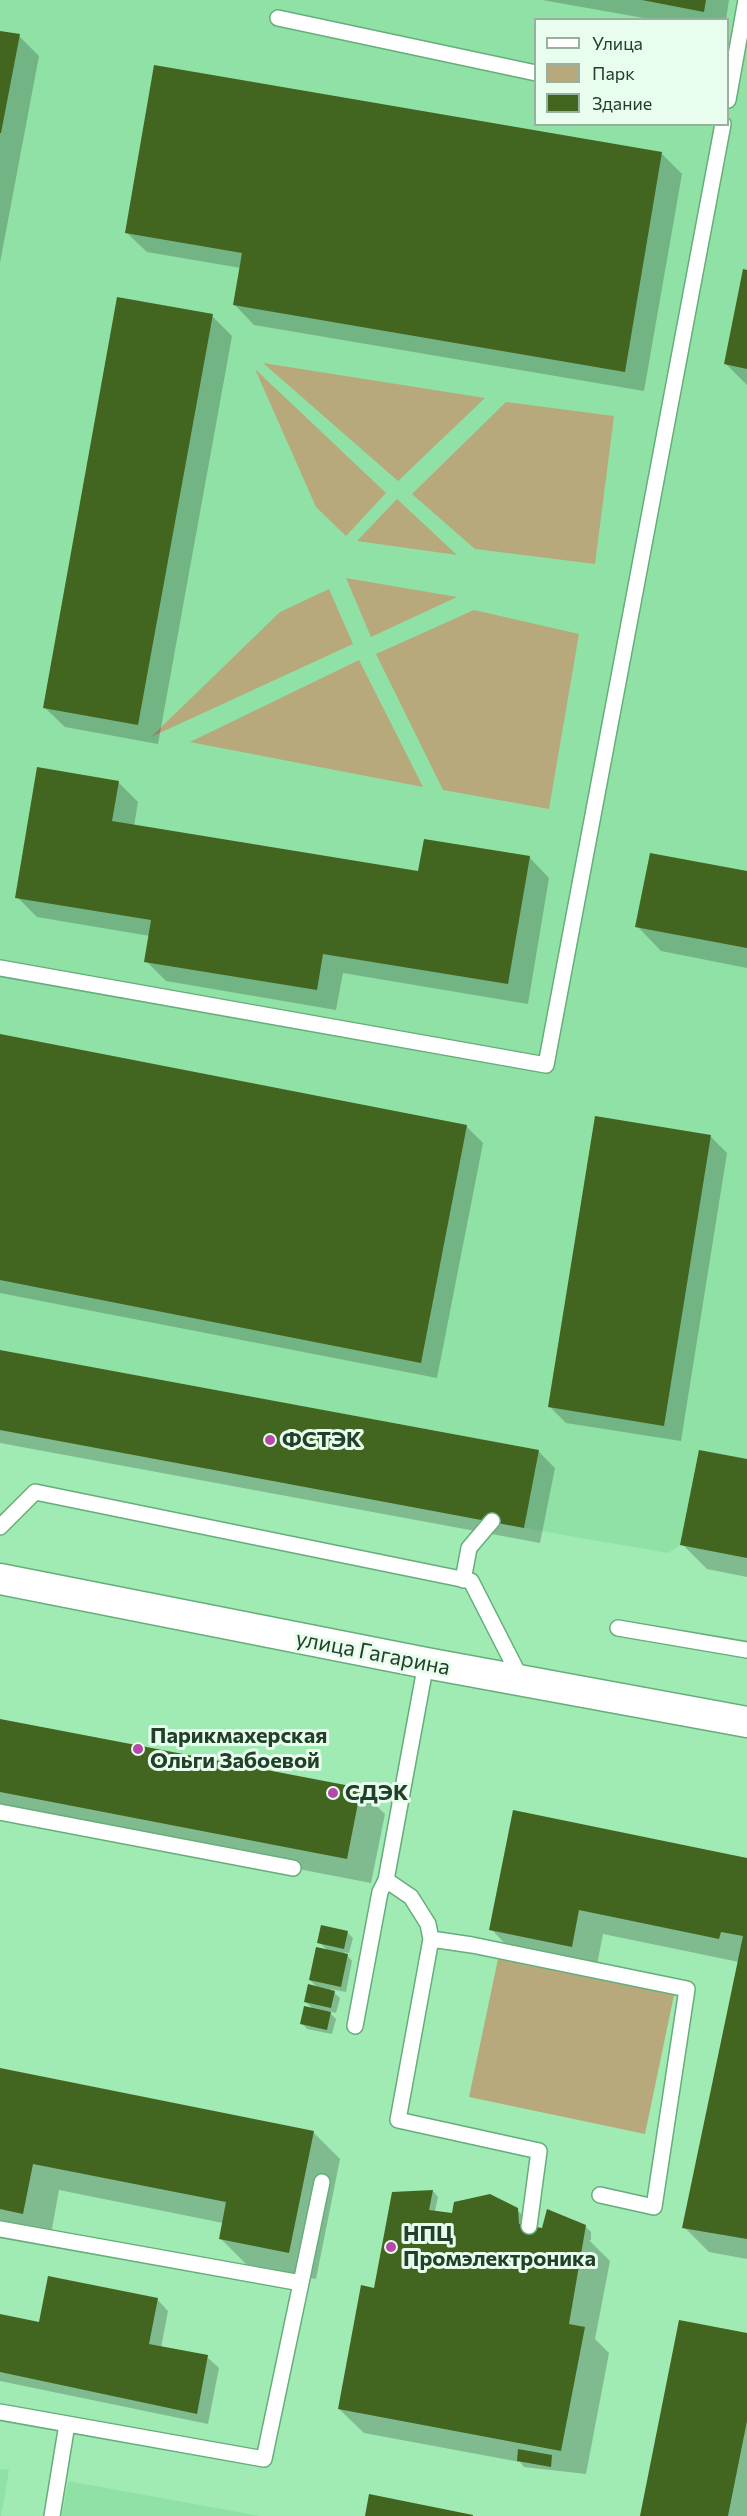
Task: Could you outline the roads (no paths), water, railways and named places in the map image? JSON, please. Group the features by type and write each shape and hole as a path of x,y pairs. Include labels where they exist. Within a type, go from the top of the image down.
{"street":[{"name":"улица Гагарина","path":"0,1579 426,1663 747,1722"}],"lane":[{"path":"729,94 746,0"},
{"path":"278,18 534,73"},
{"path":"0,968 546,1065 723,126"},
{"path":"0,1527 34,1492 471,1581 522,1681"},
{"path":"463,1580 470,1548 492,1521"},
{"path":"618,1628 747,1650"},
{"path":"355,2026 380,1892 386,1880 426,1663"},
{"path":"0,1812 293,1868"},
{"path":"386,1880 411,1897 428,1924 431,1939 398,2120 539,2151 529,2226"},
{"path":"431,1939 472,1945 687,1989 654,2207 600,2195"},
{"path":"0,2412 264,2459 322,2182"},
{"path":"0,2229 301,2283"},
{"path":"52,2516 67,2424"}],"place":[{"name":"ФСТЭК","path":"270,1440"},
{"name":"Парикмахерская Ольги Забоевой","path":"138,1749"},
{"name":"СДЭК","path":"333,1793"},
{"name":"НПЦ Промэлектроника","path":"391,2247"}]}
